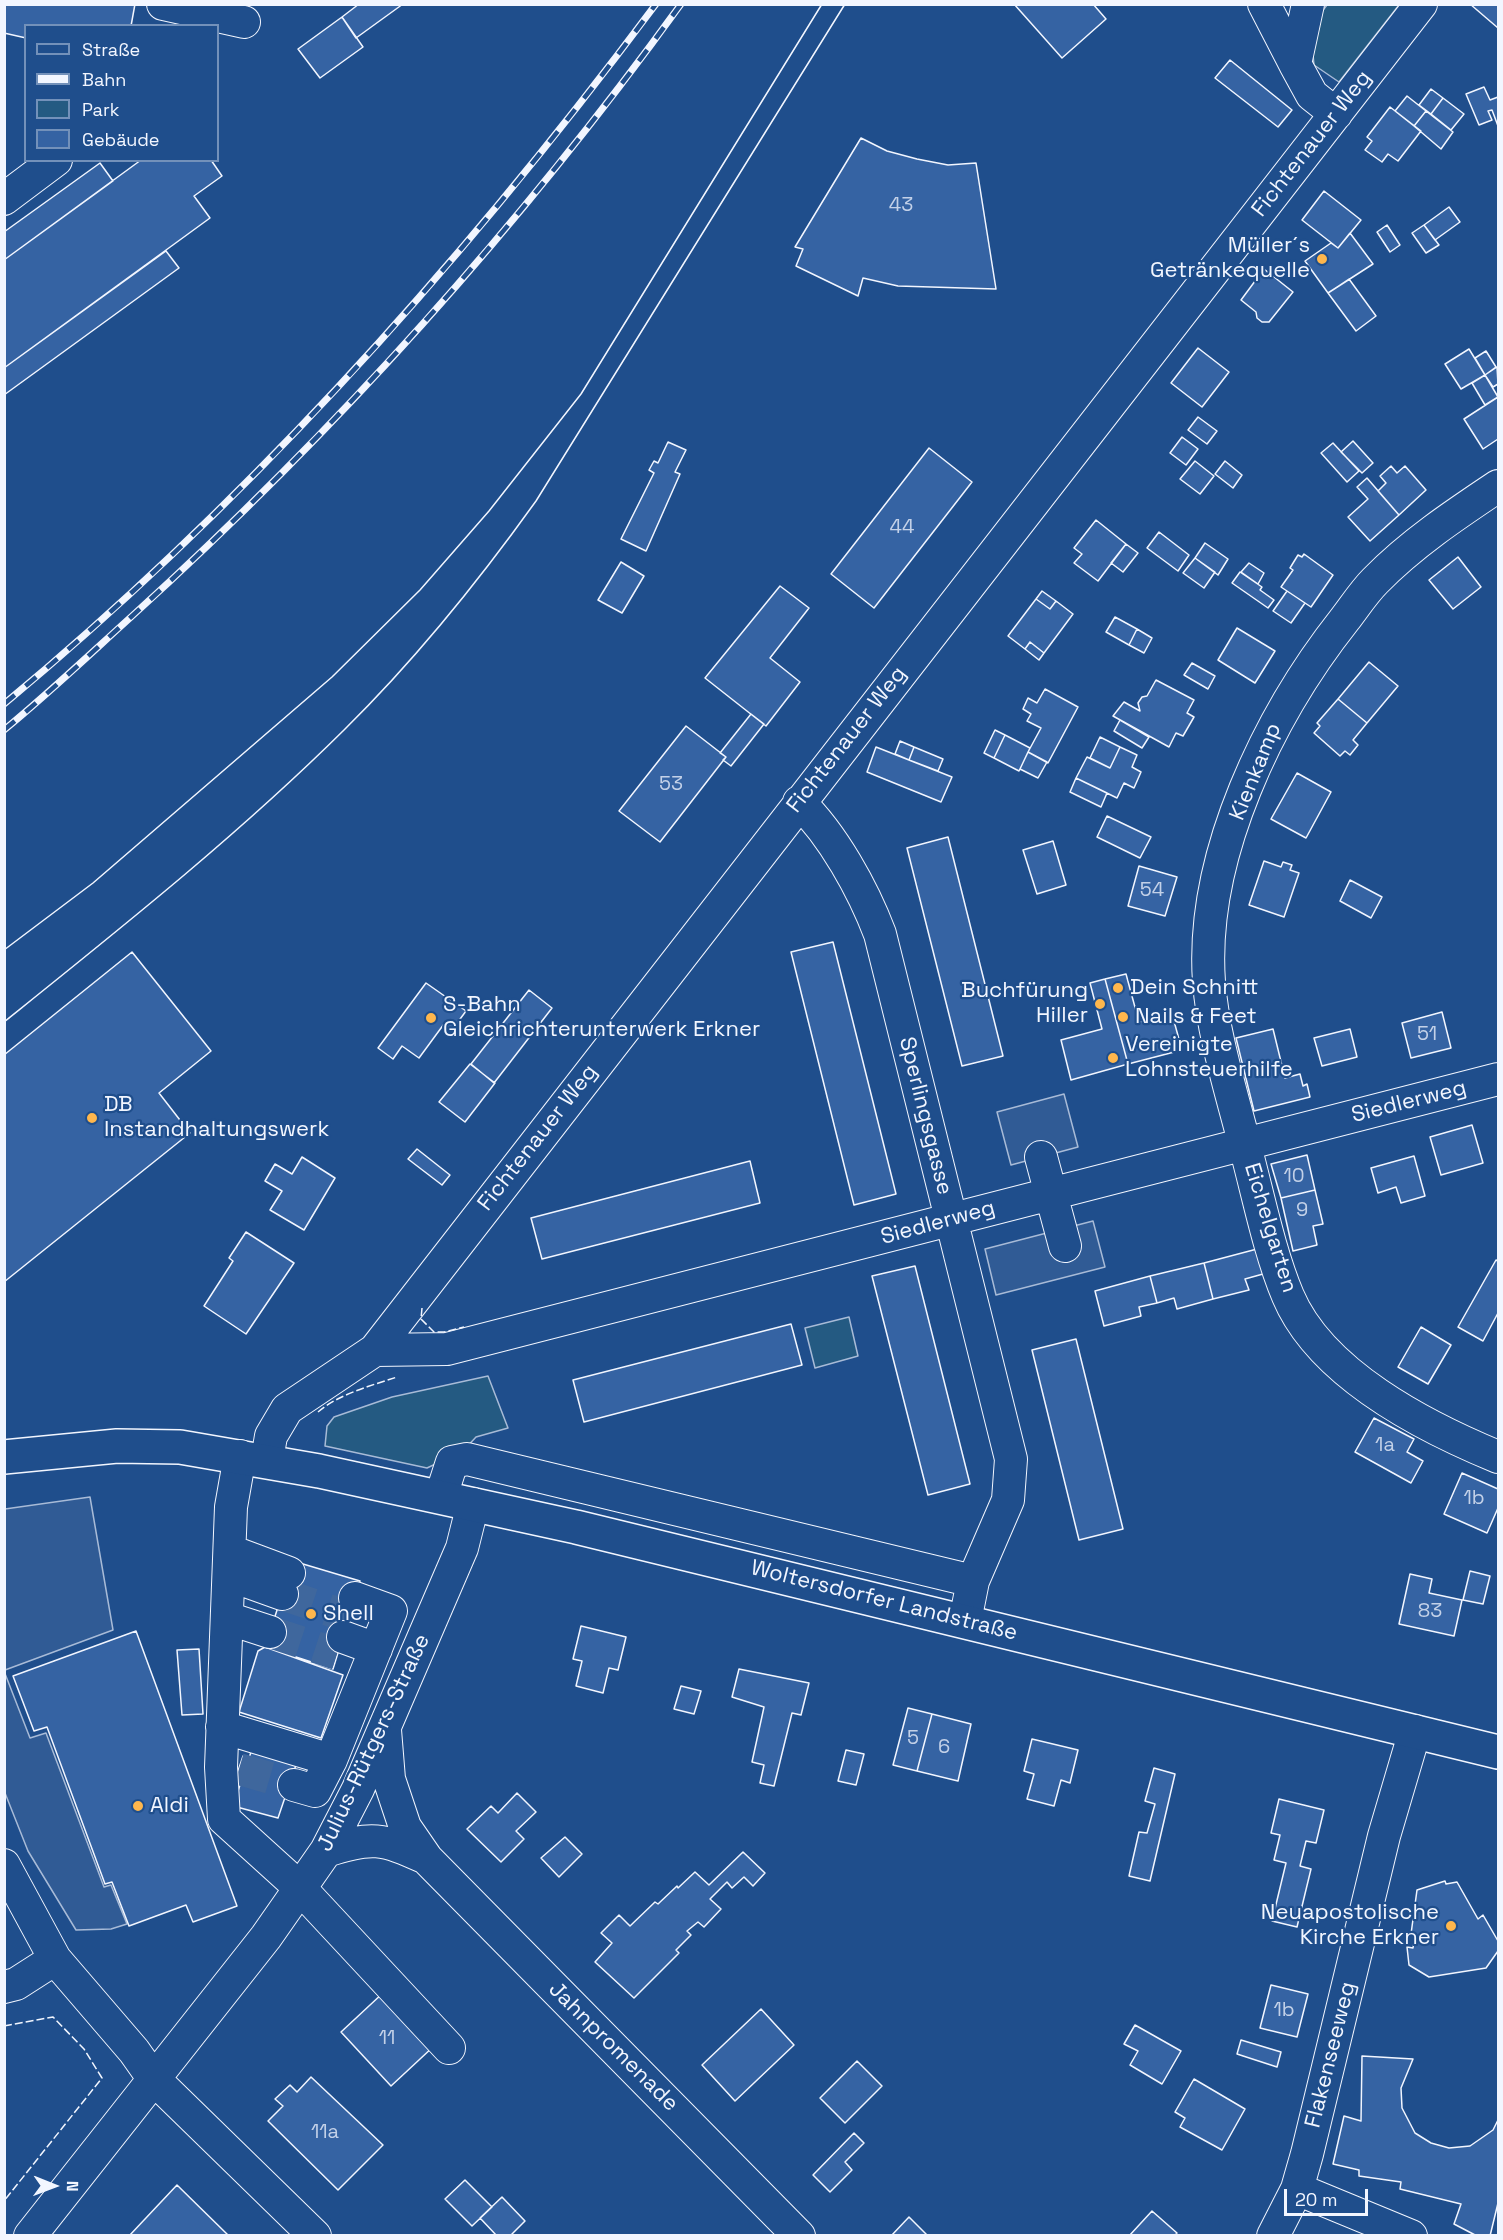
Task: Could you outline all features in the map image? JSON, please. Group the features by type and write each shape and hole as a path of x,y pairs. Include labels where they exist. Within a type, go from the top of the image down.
{"main road":[{"name":"Woltersdorfer Landstraße","path":"4,1457 117,1446 180,1447 253,1458 441,1496 1498,1752"}],"street":[{"path":"163,4 249,13"},
{"path":"1264,4 1312,95 1336,114"},
{"path":"1295,64 1308,4"},
{"name":"Fichtenauer Weg","path":"449,2048 299,1887 224,1819 230,1766 222,1727 231,1507 253,1458 272,1436 287,1409 375,1350 1421,4"},
{"path":"219,38 249,13"},
{"path":"4,199 53,162"},
{"name":"Kienkamp","path":"1245,1143 1223,1061 1209,983 1210,909 1229,838 1254,768 1282,710 1327,642 1375,581 1424,538 1498,486"},
{"name":"Sperlingsgasse","path":"799,802 813,816 867,899 876,925 1011,1459 1008,1500 973,1581 964,1621"},
{"name":"Siedlerweg","path":"375,1350 447,1348 1498,1079"},
{"name":"Eichelgarten","path":"1245,1143 1289,1297 1310,1331 1363,1384 1425,1421 1498,1457"},
{"path":"1041,1157 1065,1246"},
{"path":"441,1496 452,1462 467,1459 973,1581"},
{"name":"Julius-Rütgers-Straße","path":"30,2235 266,1937 326,1851 358,1789 462,1548 473,1504"},
{"path":"228,1585 280,1603 228,1585"},
{"path":"346,1627 379,1641 424,1637"},
{"path":"294,1785 315,1791 331,1760 379,1641"},
{"path":"222,1727 331,1760"},
{"name":"Jahnpromenade","path":"385,1727 389,1779 405,1827 427,1859 799,2235"},
{"name":"Flakenseeweg","path":"1273,2235 1297,2189 1384,1836 1415,1731"},
{"name":"Jahnpromenade","path":"326,1851 358,1841 392,1842 427,1859"},
{"path":"4,1865 55,1959 134,2051 153,2078 315,2235"},
{"path":"4,1987 16,1984 55,1959"},
{"path":"1297,2189 1411,2235"}],"green space":[{"path":"1327,5 1399,5 1339,82 1314,65 1313,33 1317,19"},
{"path":"849,1317 858,1356 815,1368 805,1328"},
{"path":"488,1376 508,1428 476,1437 463,1451 427,1468 325,1446 327,1426 334,1417 392,1397"}],"shaded area":[{"path":"1064,1094 1078,1147 1011,1165 997,1112"},
{"path":"1093,1221 1105,1267 996,1295 985,1249"},
{"path":"90,1497 113,1630 5,1670 5,1509"},
{"path":"4,1671 30,1738 46,1733 104,1887 111,1885 127,1924 111,1929 76,1930 28,1851 5,1793"}],"building":[{"path":"4,4 135,4 131,24 24,24 24,38 4,33"},
{"path":"359,4 403,4 356,38 342,17"},
{"path":"1014,4 1093,4 1106,19 1062,58"},
{"path":"1470,4 1498,4 1498,28"},
{"path":"342,17 363,47 320,78 298,49"},
{"path":"1230,60 1292,110 1278,127 1215,78"},
{"path":"1484,87 1490,100 1498,97 1498,126 1492,110 1488,111 1492,120 1479,125 1466,94"},
{"path":"1431,89 1443,98 1431,114 1419,105"},
{"path":"1407,96 1426,111 1414,126 1395,111"},
{"path":"1443,98 1464,114 1451,130 1431,114"},
{"path":"1390,107 1421,131 1398,161 1388,154 1382,162 1365,150 1372,141 1367,137"},
{"path":"1426,111 1453,132 1441,149 1414,126"},
{"path":"861,138 887,151 917,159 948,165 976,163 996,289 898,286 863,278 858,296 796,266 803,249 795,247"},
{"path":"138,162 212,162 222,176 194,196 210,218 4,368 4,260"},
{"path":"100,163 113,181 4,260 4,232"},
{"path":"1324,191 1361,220 1338,248 1302,220"},
{"path":"1449,207 1460,222 1435,240 1424,225"},
{"path":"1387,225 1400,245 1390,252 1377,232"},
{"path":"1424,225 1439,245 1426,253 1412,233"},
{"path":"1350,233 1373,264 1328,293 1305,261 1331,243 1338,248"},
{"path":"166,251 179,268 4,395 4,368"},
{"path":"1264,269 1293,292 1269,322 1262,322 1257,318 1256,312 1241,300"},
{"path":"1349,279 1376,316 1356,331 1328,293"},
{"path":"1198,348 1229,372 1202,407 1171,383"},
{"path":"1469,349 1485,375 1461,389 1445,364"},
{"path":"1486,351 1496,367 1485,375 1475,358"},
{"path":"1497,367 1498,384 1493,387 1485,375"},
{"path":"1485,375 1498,397 1485,405 1472,383"},
{"path":"1498,397 1498,439 1483,449 1464,419"},
{"path":"1198,417 1217,431 1207,444 1188,430"},
{"path":"1182,437 1198,449 1186,465 1170,453"},
{"path":"1353,441 1373,463 1362,473 1341,452"},
{"path":"668,442 686,450 675,472 680,474 646,551 621,539 654,473 649,470 654,461 658,463"},
{"path":"1333,443 1359,471 1347,482 1321,453"},
{"path":"929,448 972,482 874,608 831,574"},
{"path":"1195,461 1214,476 1200,494 1180,479"},
{"path":"1225,461 1242,475 1233,488 1215,474"},
{"path":"1391,466 1397,473 1405,466 1426,490 1399,515 1378,491 1386,483 1380,476"},
{"path":"1367,478 1399,515 1370,541 1348,517 1368,499 1357,487"},
{"path":"1096,520 1126,544 1098,581 1074,563 1082,554 1074,548"},
{"path":"1159,532 1189,555 1178,571 1147,548"},
{"path":"1205,543 1228,559 1218,575 1195,558"},
{"path":"1126,544 1138,553 1123,572 1111,563"},
{"path":"1304,554 1333,575 1311,607 1281,587 1293,570 1290,568 1298,555 1302,557"},
{"path":"1458,557 1481,587 1453,609 1429,580"},
{"path":"1195,558 1215,572 1204,588 1183,573"},
{"path":"621,562 644,576 622,613 598,600"},
{"path":"1249,563 1264,573 1258,584 1241,572"},
{"path":"1240,572 1262,587 1260,590 1274,600 1268,608 1232,583"},
{"path":"780,586 809,608 770,658 800,682 766,726 705,678"},
{"path":"1042,591 1056,601 1050,609 1036,599"},
{"path":"1287,591 1305,603 1291,623 1273,611"},
{"path":"1036,599 1050,609 1056,601 1073,614 1044,653 1030,642 1025,649 1008,636"},
{"path":"1115,617 1137,629 1129,645 1106,632"},
{"path":"1237,628 1275,651 1255,683 1218,660"},
{"path":"1137,629 1152,638 1144,653 1129,645"},
{"path":"1030,642 1044,653 1039,660 1025,649"},
{"path":"1369,662 1398,686 1367,723 1338,699"},
{"path":"1192,663 1215,676 1208,689 1184,675"},
{"path":"1156,680 1194,700 1187,713 1194,717 1183,736 1176,733 1169,747 1113,716 1124,702 1140,711 1138,703 1142,697 1147,696"},
{"path":"1045,689 1078,707 1048,763 1028,752 1041,728 1027,721 1031,714 1023,709 1028,698 1037,703"},
{"path":"1338,699 1367,723 1353,740 1358,745 1350,755 1345,751 1340,756 1314,733 1320,726 1317,723"},
{"path":"751,714 764,724 731,766 723,760 726,757 720,753"},
{"path":"1120,720 1149,737 1142,748 1114,731"},
{"path":"686,726 726,757 660,842 619,811"},
{"path":"995,730 1005,735 994,758 984,753"},
{"path":"1005,735 1030,748 1019,771 994,758"},
{"path":"1100,737 1120,747 1110,768 1090,758"},
{"path":"900,741 914,747 909,760 895,754"},
{"path":"876,747 952,777 941,802 867,772"},
{"path":"914,747 943,759 938,771 909,760"},
{"path":"1120,747 1137,755 1132,767 1141,772 1134,788 1124,783 1117,798 1076,778 1087,757 1110,768"},
{"path":"1028,752 1047,762 1038,778 1020,769"},
{"path":"1297,773 1331,792 1306,838 1271,819"},
{"path":"1076,778 1107,793 1101,807 1070,792"},
{"path":"1107,816 1151,837 1140,858 1097,837"},
{"path":"948,837 1003,1056 962,1066 907,848"},
{"path":"1053,841 1066,885 1037,894 1023,850"},
{"path":"1264,861 1281,867 1283,862 1292,865 1290,870 1299,873 1284,917 1249,905"},
{"path":"1139,866 1177,877 1165,916 1128,906"},
{"path":"1350,880 1382,897 1371,918 1340,901"},
{"path":"833,942 896,1194 854,1205 791,952"},
{"name":"DB Instandhaltungswerk","path":"132,952 211,1051 159,1093 190,1133 4,1282 4,1055"},
{"path":"1126,974 1139,1022 1172,1014 1182,1050 1128,1064 1105,979"},
{"path":"1105,979 1128,1064 1071,1080 1061,1040 1102,1029 1090,983"},
{"name":"S-Bahn Gleichrichterunterwerk Erkner","path":"426,983 466,1011 452,1030 444,1024 419,1058 402,1046 393,1059 378,1048"},
{"path":"529,990 552,1008 494,1083 471,1064"},
{"path":"1442,1012 1451,1048 1411,1058 1402,1023"},
{"path":"1273,1029 1285,1078 1300,1074 1303,1086 1307,1084 1310,1097 1254,1111 1236,1038"},
{"path":"1350,1029 1357,1057 1322,1066 1314,1038"},
{"path":"470,1064 495,1083 465,1122 439,1102"},
{"path":"1472,1125 1483,1163 1441,1175 1430,1137"},
{"path":"417,1149 450,1175 442,1185 408,1159"},
{"path":"1307,1155 1315,1190 1281,1198 1271,1164"},
{"path":"1414,1156 1425,1196 1401,1203 1396,1187 1378,1193 1371,1168"},
{"path":"302,1157 335,1178 304,1230 270,1210 282,1191 265,1181 275,1164 292,1174"},
{"path":"750,1161 760,1203 542,1259 531,1218"},
{"path":"1315,1190 1323,1224 1313,1226 1317,1245 1293,1251 1281,1198"},
{"path":"246,1232 294,1263 246,1334 204,1306 233,1261 229,1258"},
{"path":"1257,1249 1263,1274 1245,1279 1249,1290 1213,1299 1204,1263"},
{"path":"1496,1260 1498,1261 1498,1313 1483,1341 1458,1327"},
{"path":"1204,1263 1213,1299 1177,1309 1174,1298 1157,1303 1150,1276"},
{"path":"915,1266 970,1484 928,1495 872,1276"},
{"path":"1150,1276 1157,1303 1139,1307 1141,1316 1104,1326 1095,1291"},
{"path":"791,1324 802,1365 584,1422 573,1380"},
{"path":"1421,1327 1451,1345 1428,1384 1398,1367"},
{"path":"1076,1339 1123,1529 1079,1540 1032,1350"},
{"path":"1374,1418 1414,1439 1407,1452 1423,1461 1411,1483 1355,1452"},
{"path":"1462,1473 1498,1489 1498,1508 1487,1533 1444,1514"},
{"path":"293,1561 360,1581 333,1669 265,1647"},
{"path":"1470,1571 1490,1576 1483,1604 1463,1600"},
{"path":"1410,1574 1432,1579 1429,1593 1462,1600 1454,1636 1399,1624"},
{"path":"581,1626 626,1637 618,1670 609,1668 603,1693 576,1686 582,1661 573,1659"},
{"name":"Aldi","path":"136,1631 237,1906 193,1922 186,1905 129,1926 112,1882 105,1884 47,1727 34,1731 13,1676"},
{"path":"265,1647 343,1675 321,1738 239,1712 258,1651"},
{"path":"199,1649 203,1714 182,1715 177,1650"},
{"path":"739,1669 809,1683 801,1715 792,1713 774,1786 760,1783 764,1765 752,1762 764,1707 732,1697"},
{"path":"681,1686 701,1691 694,1714 674,1709"},
{"path":"908,1708 932,1714 917,1771 893,1765"},
{"path":"932,1714 971,1724 958,1781 917,1771"},
{"path":"1032,1739 1078,1750 1070,1783 1061,1780 1054,1806 1027,1799 1034,1774 1024,1771"},
{"path":"252,1749 297,1762 278,1818 233,1806 241,1782 235,1780 243,1756 249,1758"},
{"path":"846,1750 864,1754 856,1785 838,1781"},
{"path":"1154,1768 1175,1774 1150,1881 1129,1876 1139,1832 1147,1833 1155,1804 1145,1801"},
{"path":"517,1793 536,1812 516,1831 524,1839 501,1862 467,1829 491,1806 498,1813"},
{"path":"1279,1799 1324,1810 1316,1843 1306,1841 1300,1866 1311,1869 1297,1927 1272,1921 1286,1863 1274,1860 1280,1835 1271,1833"},
{"path":"565,1837 582,1854 559,1877 541,1858"},
{"path":"743,1852 765,1873 753,1886 744,1877 732,1888 727,1882 710,1899 721,1909 704,1927 698,1922 687,1931 691,1935 676,1950 679,1953 634,1998 595,1962 612,1943 601,1933 619,1915 630,1926 655,1902 658,1904 695,1872 709,1885"},
{"name":"Neuapostolische Kirche Erkner","path":"1445,1881 1446,1884 1457,1882 1478,1919 1483,1915 1498,1941 1498,1951 1486,1968 1429,1977 1409,1965 1407,1947 1413,1948 1415,1935 1411,1934 1417,1890"},
{"path":"1271,1985 1308,1994 1297,2037 1260,2028"},
{"path":"384,1992 434,2046 391,2086 341,2032"},
{"path":"761,2009 794,2045 735,2101 702,2065"},
{"path":"1135,2025 1181,2051 1162,2084 1130,2065 1138,2051 1124,2044"},
{"path":"1241,2040 1281,2052 1277,2067 1237,2054"},
{"path":"1362,2056 1413,2059 1401,2088 1402,2108 1415,2133 1431,2143 1449,2148 1470,2146 1493,2130 1498,2120 1498,2203 1490,2236 1477,2236 1454,2224 1461,2204 1400,2189 1401,2182 1359,2176 1359,2170 1333,2164 1344,2116 1361,2121"},
{"path":"857,2061 882,2086 845,2123 820,2098"},
{"path":"311,2077 383,2145 338,2190 268,2121 283,2106 275,2099 290,2085 297,2092"},
{"path":"1194,2079 1245,2109 1222,2150 1180,2127 1185,2118 1175,2112"},
{"path":"854,2133 864,2143 845,2162 852,2170 830,2192 813,2175"},
{"path":"465,2180 492,2207 472,2226 445,2199"},
{"path":"177,2185 229,2236 129,2236"},
{"path":"502,2197 525,2221 510,2236 497,2236 480,2218"},
{"path":"1152,2211 1177,2233 1174,2236 1129,2236"},
{"path":"909,2217 928,2236 891,2236"}],"tunnel":[{"path":"282,1594 349,1617"},
{"path":"270,1632 337,1654"},
{"path":"239,1769 294,1785"}],"tram line":[{"path":"4,950 93,883 332,677 420,590 489,511 581,394 822,4"},
{"path":"4,1022 178,880 263,807 344,730 445,620 536,501 845,4"}],"railway":[{"path":"4,704 95,626 183,545 351,374 508,193 656,4"},
{"path":"4,730 206,547 352,401 422,325 556,168 681,4"}],"fence":[{"path":"422,1308 421,1319 434,1332 464,1327"},
{"path":"318,1412 345,1395 397,1377"},
{"path":"4,2026 53,2017 84,2049 102,2078 4,2201"}],"place":[{"name":"Müller´s Getränkequelle","path":"1322,259"},
{"name":"Dein Schnitt","path":"1118,988"},
{"name":"Buchfürung Hiller","path":"1100,1004"},
{"name":"Nails & Feet","path":"1123,1017"},
{"name":"S-Bahn Gleichrichterunterwerk Erkner","path":"431,1018"},
{"name":"Vereinigte Lohnsteuerhilfe","path":"1113,1058"},
{"name":"DB Instandhaltungswerk","path":"92,1118"},
{"name":"Shell","path":"311,1614"},
{"name":"Aldi","path":"138,1806"},
{"name":"Neuapostolische Kirche Erkner","path":"1451,1926"}]}
